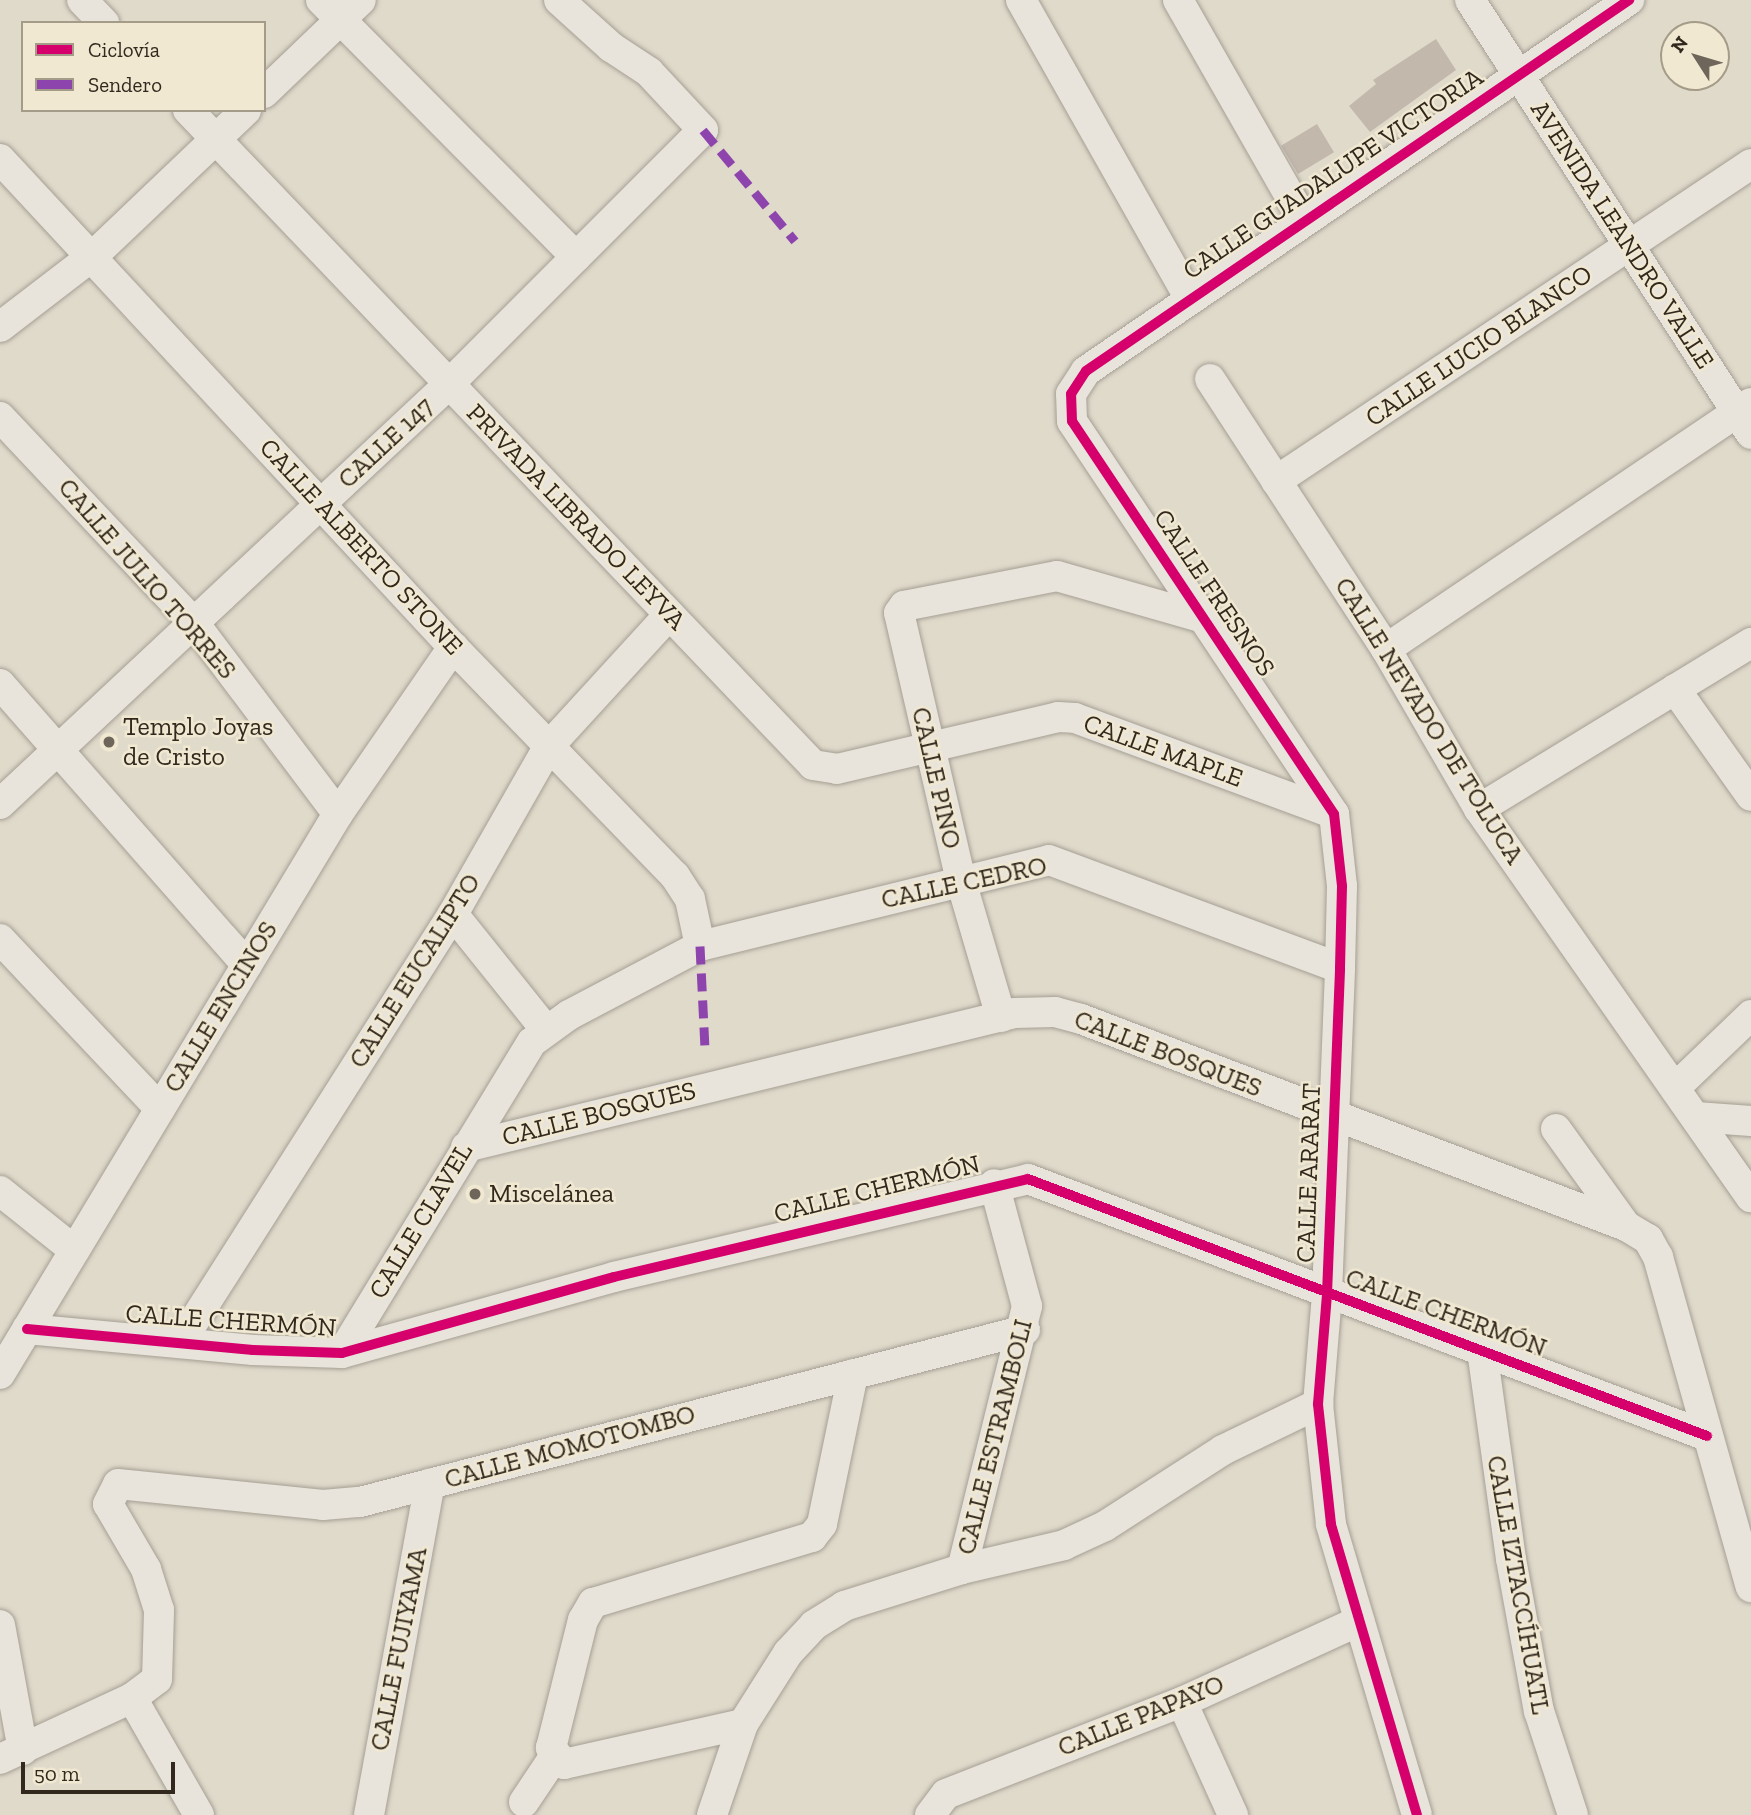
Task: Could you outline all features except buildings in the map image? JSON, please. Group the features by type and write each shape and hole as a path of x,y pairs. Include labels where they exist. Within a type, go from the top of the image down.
{"street":[{"path":"82,0 102,21"},
{"path":"321,0 576,257"},
{"path":"266,91 341,23 361,0"},
{"name":"CALLE 147","path":"0,804 449,384 703,130 649,72 588,29 559,0"},
{"path":"1021,0 1190,299"},
{"path":"1178,0 1304,221"},
{"name":"AVENIDA LEANDRO VALLE","path":"1470,0 1629,247 1746,417"},
{"name":"CALLE GUADALUPE VICTORIA","path":"1071,394 1086,371 1629,0"},
{"name":"PRIVADA LIBRADO LEYVA","path":"190,112 813,765 825,769"},
{"path":"0,327 94,255 244,112"},
{"name":"CALLE ALBERTO STONE","path":"0,159 94,255 453,647 675,876 690,899 700,946"},
{"name":"CALLE LUCIO BLANCO","path":"1276,481 1751,164"},
{"name":"CALLE NEVADO DE TOLUCA","path":"1210,380 1386,649 1479,809 1751,1197"},
{"name":"CALLE FRESNOS","path":"1071,394 1072,421 1334,814"},
{"name":"CALLE JULIO TORRES","path":"0,417 194,624 338,814"},
{"path":"1386,649 1746,417"},
{"name":"CALLE PINO","path":"1001,1017 961,881 928,747 898,618 904,606 1057,576 1203,618"},
{"name":"CALLE EUCALIPTO","path":"180,1343 453,914 549,746 669,615"},
{"path":"1479,809 1751,643"},
{"name":"CALLE ENCINOS","path":"0,1374 338,814 453,647"},
{"path":"0,684 61,748 247,965"},
{"path":"1675,689 1751,796"},
{"name":"CALLE MAPLE","path":"825,769 1058,717 1075,718 1334,814"},
{"name":"CALLE ARARAT","path":"1334,814 1342,886 1340,968 1327,1294 1318,1404 1331,1524 1417,1815"},
{"name":"CALLE CEDRO","path":"700,946 1049,860 1340,968"},
{"path":"453,914 545,1029"},
{"path":"0,939 160,1109"},
{"name":"CALLE CLAVEL","path":"342,1353 466,1147 545,1029 700,946"},
{"name":"CALLE BOSQUES","path":"466,1147 1035,1011 1081,1019 1334,1119 1637,1232"},
{"path":"1676,1087 1751,1015"},
{"path":"1696,1116 1751,1121"},
{"path":"1556,1129 1658,1257 1751,1587"},
{"name":"CALLE CHERMÓN","path":"27,1329 180,1343 342,1353 614,1277 994,1184 1042,1181 1327,1294 1707,1436"},
{"name":"CALLE ESTRAMBOLI","path":"962,1569 1025,1330 1027,1306 1022,1279 994,1184"},
{"path":"0,1191 74,1250"},
{"name":"CALLE MOMOTOMBO","path":"132,1698 158,1679 159,1610 146,1569 113,1518 108,1504 112,1490 118,1484 133,1482 323,1505 360,1502 1025,1330"},
{"name":"CALLE IZTACCÍHUATL","path":"1482,1350 1499,1479 1539,1711 1573,1815"},
{"path":"743,1724 564,1763 554,1757 551,1748 587,1608 812,1537 822,1524 853,1374"},
{"path":"712,1815 743,1724 788,1653 814,1625 844,1606 962,1569 1064,1545 1105,1526 1223,1450 1318,1404"},
{"name":"CALLE FUJIYAMA","path":"369,1815 430,1484"},
{"name":"CALLE PAPAYO","path":"930,1815 946,1794 1182,1702 1359,1621"},
{"path":"0,1625 12,1755 132,1698 199,1815"},
{"path":"1182,1702 1233,1815"},
{"path":"524,1802 554,1757"}],"marked path":[{"path":"703,130 795,241"},
{"path":"700,946 705,1049"}],"cycle path":[{"path":"1417,1815 1331,1524 1318,1404 1327,1294 1340,968 1342,886 1334,814 1072,421 1071,394 1086,371 1629,0"},
{"path":"27,1329 253,1350 342,1353 614,1277 1028,1179 1707,1436"}],"place":[{"name":"Templo Joyas de Cristo","path":"109,742"},
{"name":"Miscelánea","path":"475,1194"}]}
